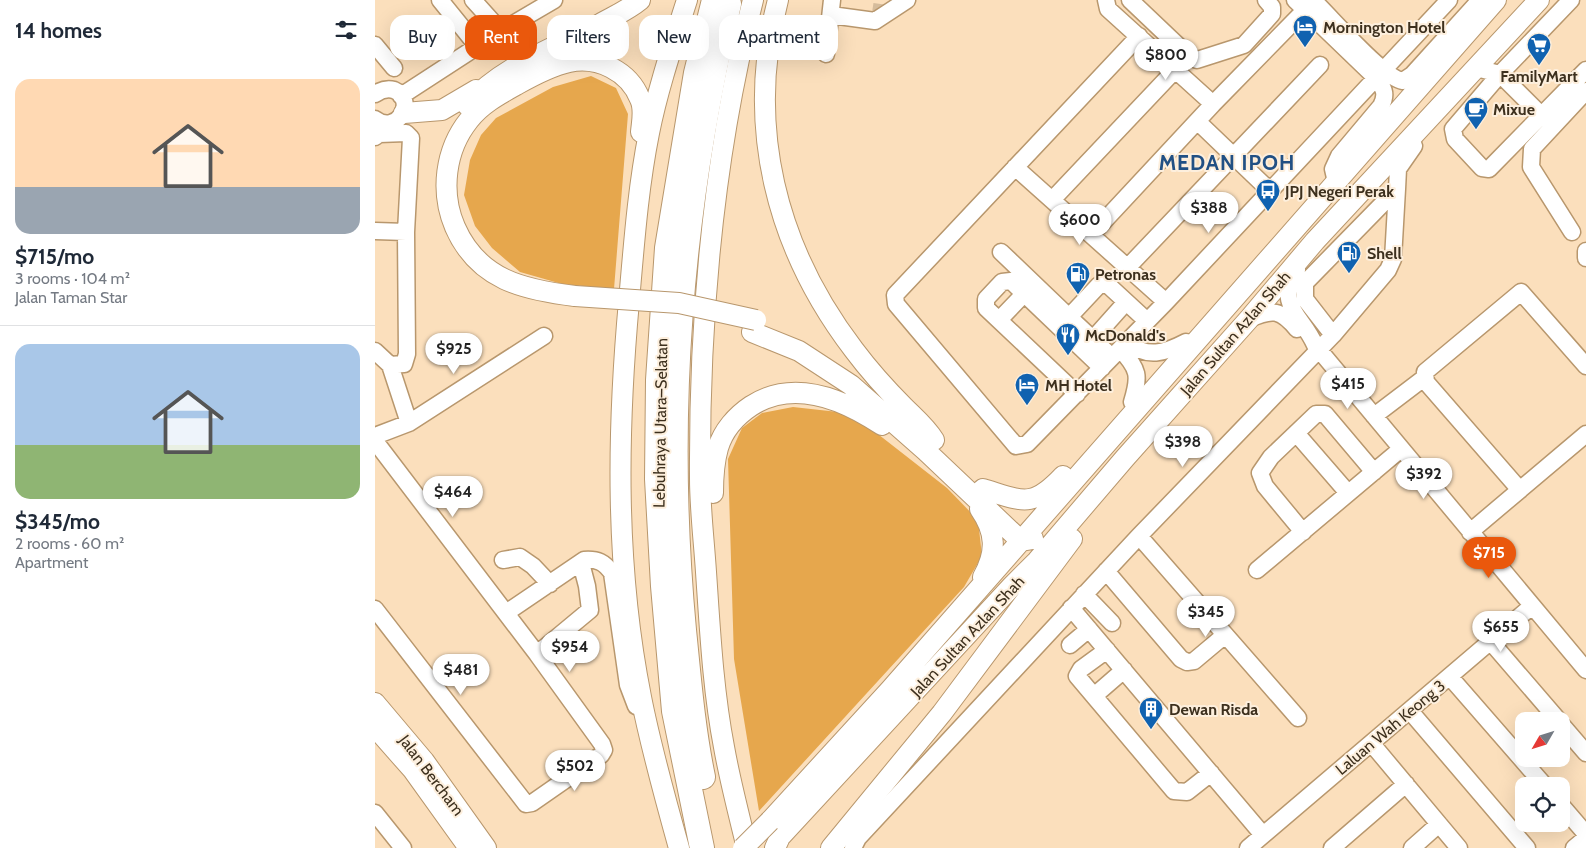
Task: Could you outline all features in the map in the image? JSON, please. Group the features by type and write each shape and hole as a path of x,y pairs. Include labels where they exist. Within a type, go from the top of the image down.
{"highway":[{"name":"Lebuhraya Utara–Selatan","path":"702,848 674,711 663,586 657,469 658,380 667,248 696,73 714,0"},
{"name":"Lebuhraya Utara–Selatan","path":"719,848 701,770 693,715 681,596 676,512 676,375 685,261 704,119 731,0"}],"main road":[{"path":"402,104 442,110 523,61 583,33 640,0"},
{"path":"679,848 652,748 641,696 629,619 619,475 621,389 641,179 664,76 687,0"},
{"path":"747,848 724,746 713,669 700,480 701,378 706,298 720,157 732,89 753,0"},
{"path":"778,0 765,62 764,111 768,155 778,200 788,232 809,280 837,327 883,386 927,428 930,446"},
{"name":"Jalan Sultan Azlan Shah","path":"773,838 890,690 970,598 1034,533 1261,268 1496,0"},
{"path":"1453,50 1477,39 1511,0"},
{"name":"Jalan Sultan Azlan Shah","path":"743,848 773,838 1053,543 1315,241 1539,0"},
{"path":"575,302 535,292 508,282 489,270 469,252 449,213 446,190 451,153 459,137 469,120 484,105 526,80 551,67 571,61 602,62 618,70 641,99 643,114 640,158 641,179"},
{"path":"501,74 473,99 447,134 435,170 434,196 437,215 444,235 475,276 499,291 535,303 679,303 754,326 796,336 843,363 976,491 1034,533"},
{"path":"1034,533 1057,527 1261,294 1315,241"},
{"path":"976,491 1024,500 1041,496 1051,490 1186,342 1239,280 1261,268"},
{"path":"713,669 716,619 712,506 714,469 724,435 741,413 754,404 780,393 810,393 842,402 860,410 912,447 930,446"},
{"path":"831,848 853,838 942,713 1019,612 1115,480 1125,458"},
{"path":"970,598 987,569 995,540 976,491"},
{"path":"1012,586 1028,554 1034,533"},
{"name":"Jalan Bercham","path":"375,704 424,761 483,847"},
{"name":"Jalan Bercham","path":"375,727 483,847"}],"street":[{"path":"440,0 465,31"},
{"path":"473,0 487,15"},
{"path":"528,15 554,0"},
{"path":"832,8 875,21 907,0"},
{"path":"1105,0 1108,9 1213,104"},
{"path":"1129,0 1190,57 1197,60 1246,43 1272,14 1271,7 1265,0"},
{"path":"1139,36 902,285 895,295 895,301 1016,446 1027,444 1077,394 1271,191 1449,0"},
{"path":"1091,235 1306,2 1379,73 1394,80 1403,81 1413,75 1480,0"},
{"path":"1571,0 1500,74 1453,129 1455,139 1482,168 1489,169 1586,70"},
{"path":"375,45 394,68"},
{"path":"1494,49 1500,74"},
{"path":"390,365 404,364 407,354 407,232 411,138 406,133 379,134 376,125 396,122 402,104 465,57"},
{"path":"1127,268 1321,64"},
{"path":"1476,68 1500,74 1542,116"},
{"path":"1052,200 1176,69"},
{"path":"1336,182 1333,170 1339,156 1385,100 1384,88 1379,73"},
{"path":"376,90 393,90 402,104"},
{"path":"1573,232 1531,168 1532,149 1586,91"},
{"path":"853,838 1317,348 1333,335 1391,264 1397,174 1402,161 1422,136 1435,112"},
{"path":"1197,122 1271,191"},
{"path":"1015,166 1166,302"},
{"path":"1333,335 1305,299 1305,283 1397,189"},
{"path":"375,231 407,232"},
{"path":"1315,241 1309,255 1291,280 1287,296 1293,312 1310,334 1317,348"},
{"path":"1586,251 1586,258"},
{"path":"1001,252 1093,339 1115,354 1135,349 1148,353 1164,352 1186,342"},
{"path":"1077,394 987,308 985,302 1003,282 1009,280 1024,294 1115,354 1133,362 1137,375 1132,402"},
{"path":"1069,316 1102,284 1108,285 1147,321"},
{"path":"1374,416 1424,378 1427,369 1521,292 1586,366"},
{"path":"999,320 1024,294"},
{"path":"1093,339 1126,302"},
{"path":"1249,319 1268,312 1281,314 1317,348 1586,670"},
{"path":"375,436 409,423 544,336"},
{"path":"375,352 390,365 409,423"},
{"path":"1424,378 1520,490"},
{"path":"1303,532 1265,486 1260,473 1271,457 1316,414 1325,414 1374,472"},
{"path":"1296,432 1348,493"},
{"path":"1470,532 1586,434"},
{"path":"375,441 537,654 603,750 601,754 532,804 526,804 375,609"},
{"path":"1257,570 1401,449"},
{"path":"1139,536 1298,718"},
{"path":"503,560 519,557 533,566 550,584"},
{"path":"506,613 581,563 595,560 605,564 612,573 628,684 652,748"},
{"path":"537,654 590,610 587,586 581,563"},
{"path":"1106,571 1181,659 1187,662 1194,661 1225,635"},
{"path":"1084,594 1112,624"},
{"name":"Laluan Wah Keong 3","path":"1248,848 1532,606"},
{"path":"1071,608 1263,835"},
{"path":"1070,645 1089,629"},
{"path":"1491,642 1551,712"},
{"path":"1107,650 1078,672 1077,676 1174,791 1187,792 1211,773"},
{"path":"1094,696 1123,670"},
{"path":"1450,676 1537,777"},
{"path":"1410,711 1527,848"},
{"path":"1570,734 1586,752"},
{"path":"1372,744 1459,848"},
{"path":"1332,848 1405,784"},
{"path":"1570,815 1586,834"},
{"path":"1412,848 1439,824"},
{"path":"378,825 403,848"},
{"path":"1574,848 1586,838"}],"shaded area":[{"path":"591,76 616,88 628,114 614,289 562,284 520,272 492,248 475,226 464,195 470,160 481,135 496,118 553,87"},
{"path":"793,407 838,412 874,431 947,488 978,520 982,556 964,587 759,811 734,659 728,459 742,428 762,413"}],"tunnel":[{"path":"879,20 882,0"}],"place":[{"name":"Mornington Hotel","path":"1305,48"},
{"name":"FamilyMart","path":"1539,66"},
{"name":"Mixue","path":"1476,130"},
{"name":"JPJ Negeri Perak","path":"1268,212"},
{"name":"Shell","path":"1349,274"},
{"name":"Petronas","path":"1078,295"},
{"name":"McDonald's","path":"1068,356"},
{"name":"MH Hotel","path":"1027,406"},
{"name":"Dewan Risda","path":"1151,730"}],"district":[{"name":"MEDAN IPOH","path":"1227,163"}]}
